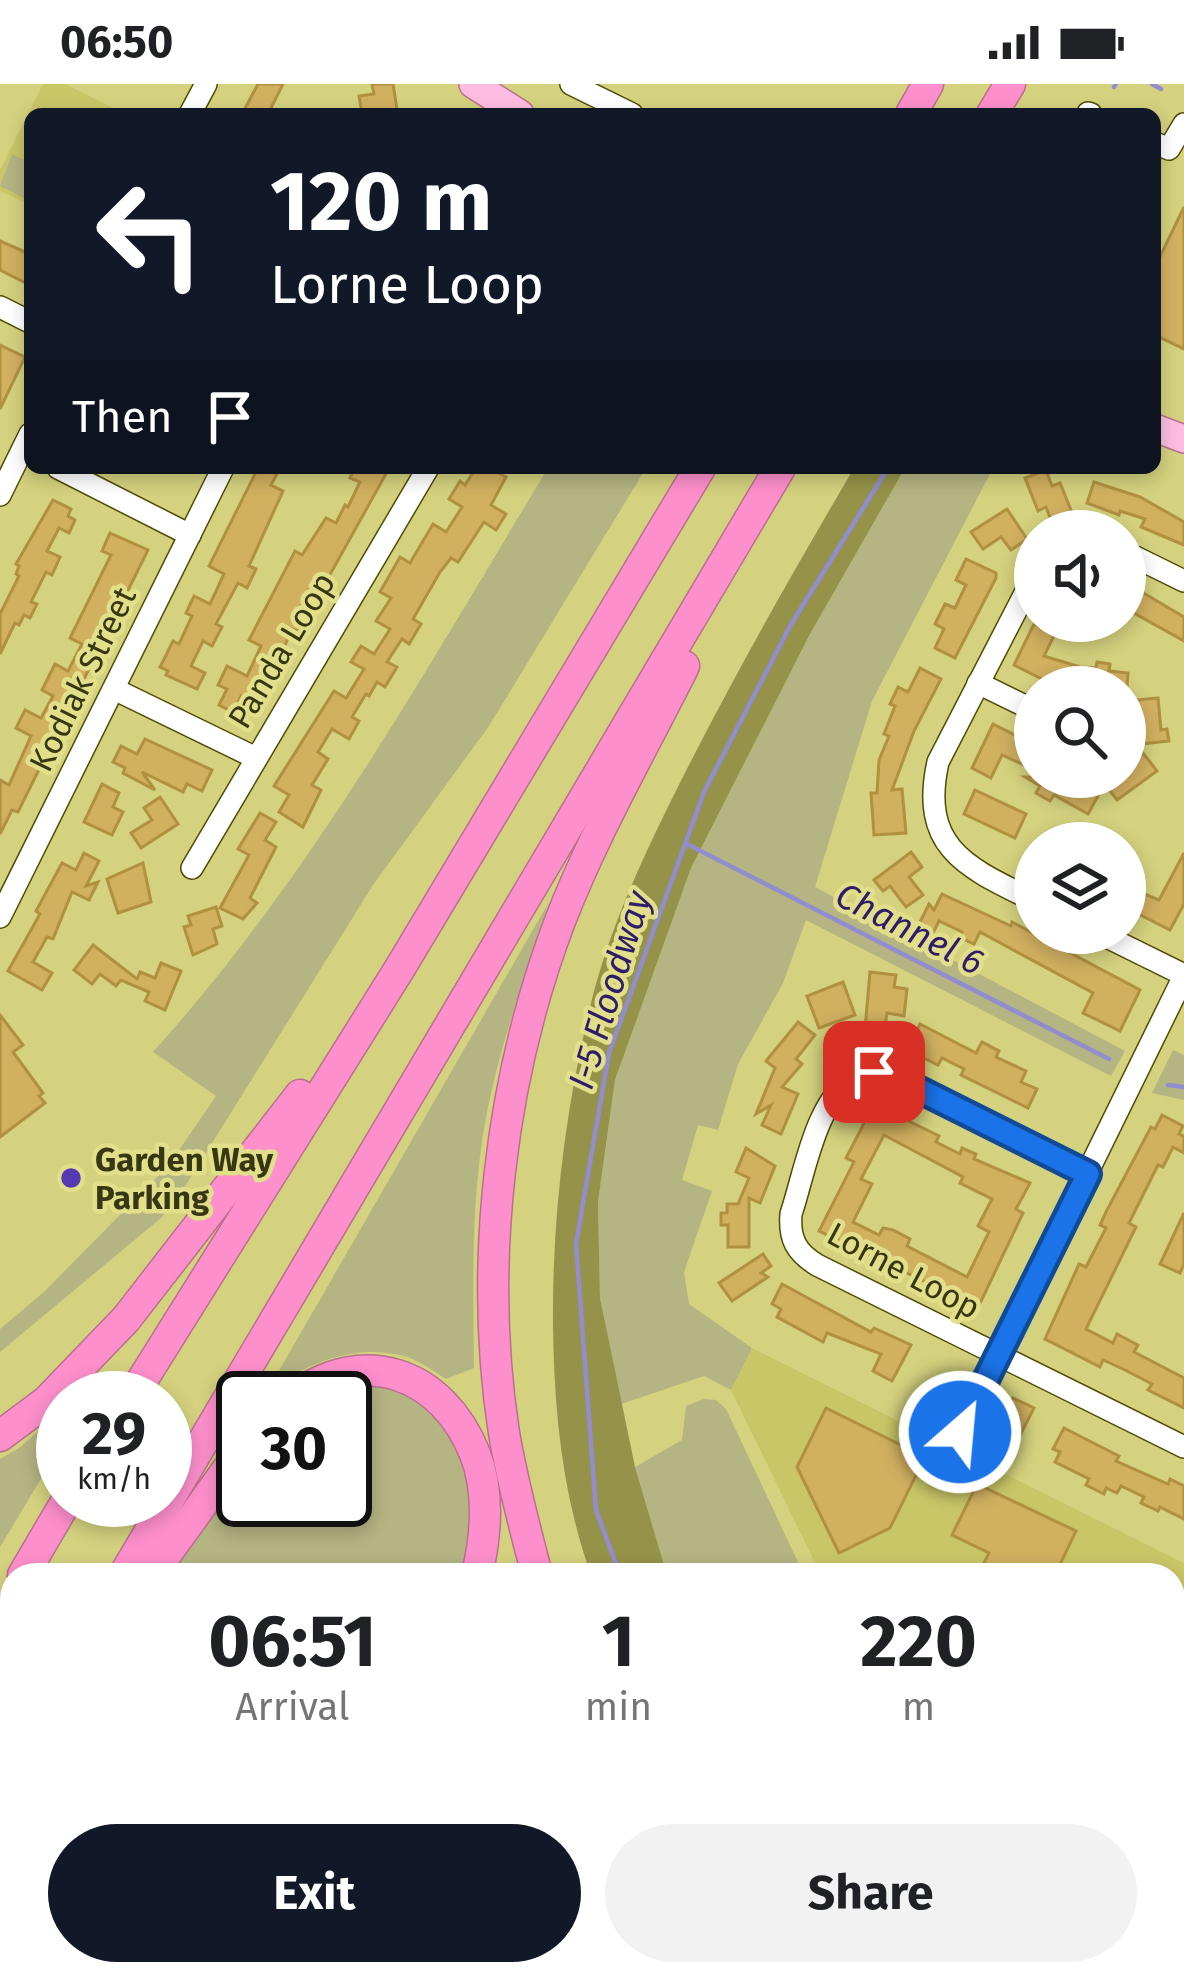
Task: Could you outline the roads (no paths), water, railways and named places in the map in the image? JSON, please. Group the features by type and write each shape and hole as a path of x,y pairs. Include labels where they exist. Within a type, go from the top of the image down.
{"highway":[{"path":"148,1371 400,968 696,474"},
{"path":"131,1563 778,474"},
{"path":"534,1563 513,1482 497,1369 494,1255 499,1169 512,1091 559,924 588,855 779,474"},
{"path":"0,1436 47,1401 126,1319 400,968"},
{"path":"356,1371 406,1377 443,1402 462,1426 480,1474 485,1509 480,1563"},
{"path":"160,1563 216,1485"},
{"path":"30,1563 52,1527"}],"main road":[{"path":"478,86 511,108"}],"street":[{"path":"571,84 620,108"},
{"path":"1161,145 1169,149 1184,124"},
{"path":"0,495 24,451"},
{"path":"70,474 190,535"},
{"name":"Kodiak Street","path":"0,917 220,474"},
{"name":"Panda Loop","path":"192,868 424,474"},
{"path":"1146,562 1184,581"},
{"path":"1014,614 938,762 932,790 934,815 957,858 1014,889"},
{"path":"978,683 1014,701"},
{"path":"114,688 256,758"},
{"path":"960,1432 1184,975 1142,954"},
{"name":"Lorne Loop","path":"1088,1174 892,1076 858,1074 833,1094 791,1214 794,1242 817,1265 1184,1447"}],"waterway":[{"name":"I-5 Floodway","path":"1152,84 1161,89"},
{"name":"I-5 Floodway","path":"616,1563 596,1510 576,1244 609,1053 704,792 790,626 884,474"},
{"name":"Channel 6","path":"687,844 1109,1059"},
{"name":"Channel 6","path":"1168,1085 1184,1087"}],"place":[{"name":"Garden Way Parking","path":"71,1178"}]}
